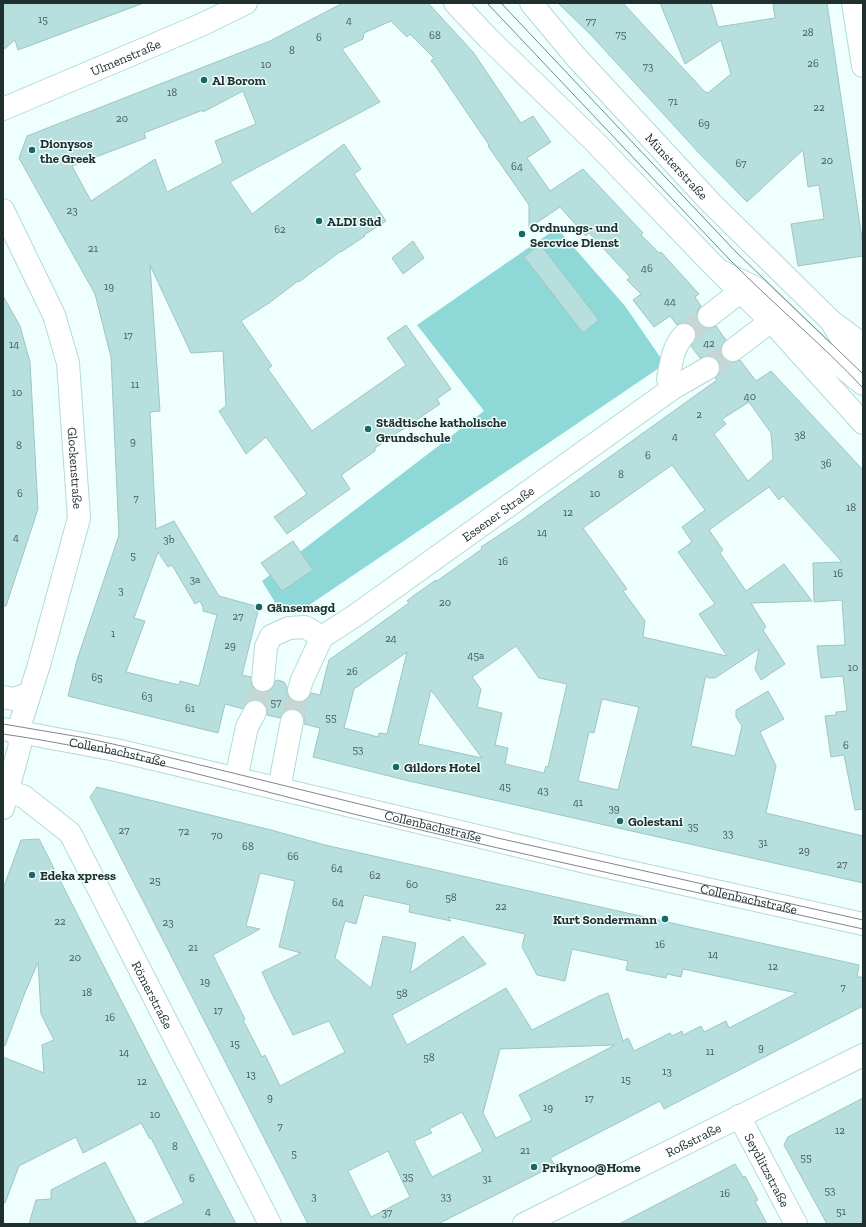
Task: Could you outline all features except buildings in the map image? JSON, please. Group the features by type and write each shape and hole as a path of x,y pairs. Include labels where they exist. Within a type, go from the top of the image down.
{"street":[{"name":"Ulmenstraße","path":"3,109 201,24 246,3"},
{"path":"455,3 488,38 592,139 718,270 771,321 863,423"},
{"name":"Münsterstraße","path":"530,3 576,57 711,203 831,321 863,345"},
{"path":"853,3 863,66"},
{"name":"Glockenstraße","path":"3,210 54,316 68,363 79,518 39,665 29,694 10,730 20,745 6,800"},
{"path":"718,270 756,288 822,351 863,384"},
{"path":"709,316 741,291"},
{"path":"733,350 771,321"},
{"name":"Münsterstraße","path":"831,321 863,374"},
{"path":"673,388 668,379 674,351 684,335"},
{"name":"Essener Straße","path":"322,636 356,615 673,388 708,368"},
{"path":"263,680 266,647 272,636 289,628 305,628 322,636 299,690"},
{"path":"3,698 13,699 29,694"},
{"path":"236,779 247,727 254,712"},
{"path":"279,789 292,721"},
{"name":"Collenbachstraße","path":"10,730 116,750 590,863 863,924"},
{"name":"Römerstraße","path":"6,800 23,796 70,833 270,1224"},
{"name":"Roßstraße","path":"524,1224 863,1055"},
{"name":"Seydlitzstraße","path":"739,1116 796,1224"}],"shaded area":[{"path":"557,228 625,306 665,364 299,612 276,604 262,581 484,411 417,325"}],"tunnel":[{"path":"684,335 709,316"},
{"path":"708,368 733,350"},
{"path":"255,712 263,680"},
{"path":"292,721 299,690"}],"tram line":[{"path":"487,3 729,259 863,388"},
{"path":"501,3 736,252 863,374"},
{"path":"3,724 86,738 135,749 502,839 863,920"},
{"path":"3,734 143,761 374,819 863,929"}],"place":[{"name":"Al Borom","path":"204,80"},
{"name":"Dionysos the Greek","path":"32,150"},
{"name":"ALDI Süd","path":"319,221"},
{"name":"Ordnungs- und Sercvice Dienst","path":"522,234"},
{"name":"Städtische katholische Grundschule","path":"368,429"},
{"name":"Gänsemagd","path":"259,607"},
{"name":"Gildors Hotel","path":"396,767"},
{"name":"Golestani","path":"620,821"},
{"name":"Edeka xpress","path":"32,875"},
{"name":"Kurt Sondermann","path":"665,919"},
{"name":"Prikynoo@Home","path":"534,1167"}]}
